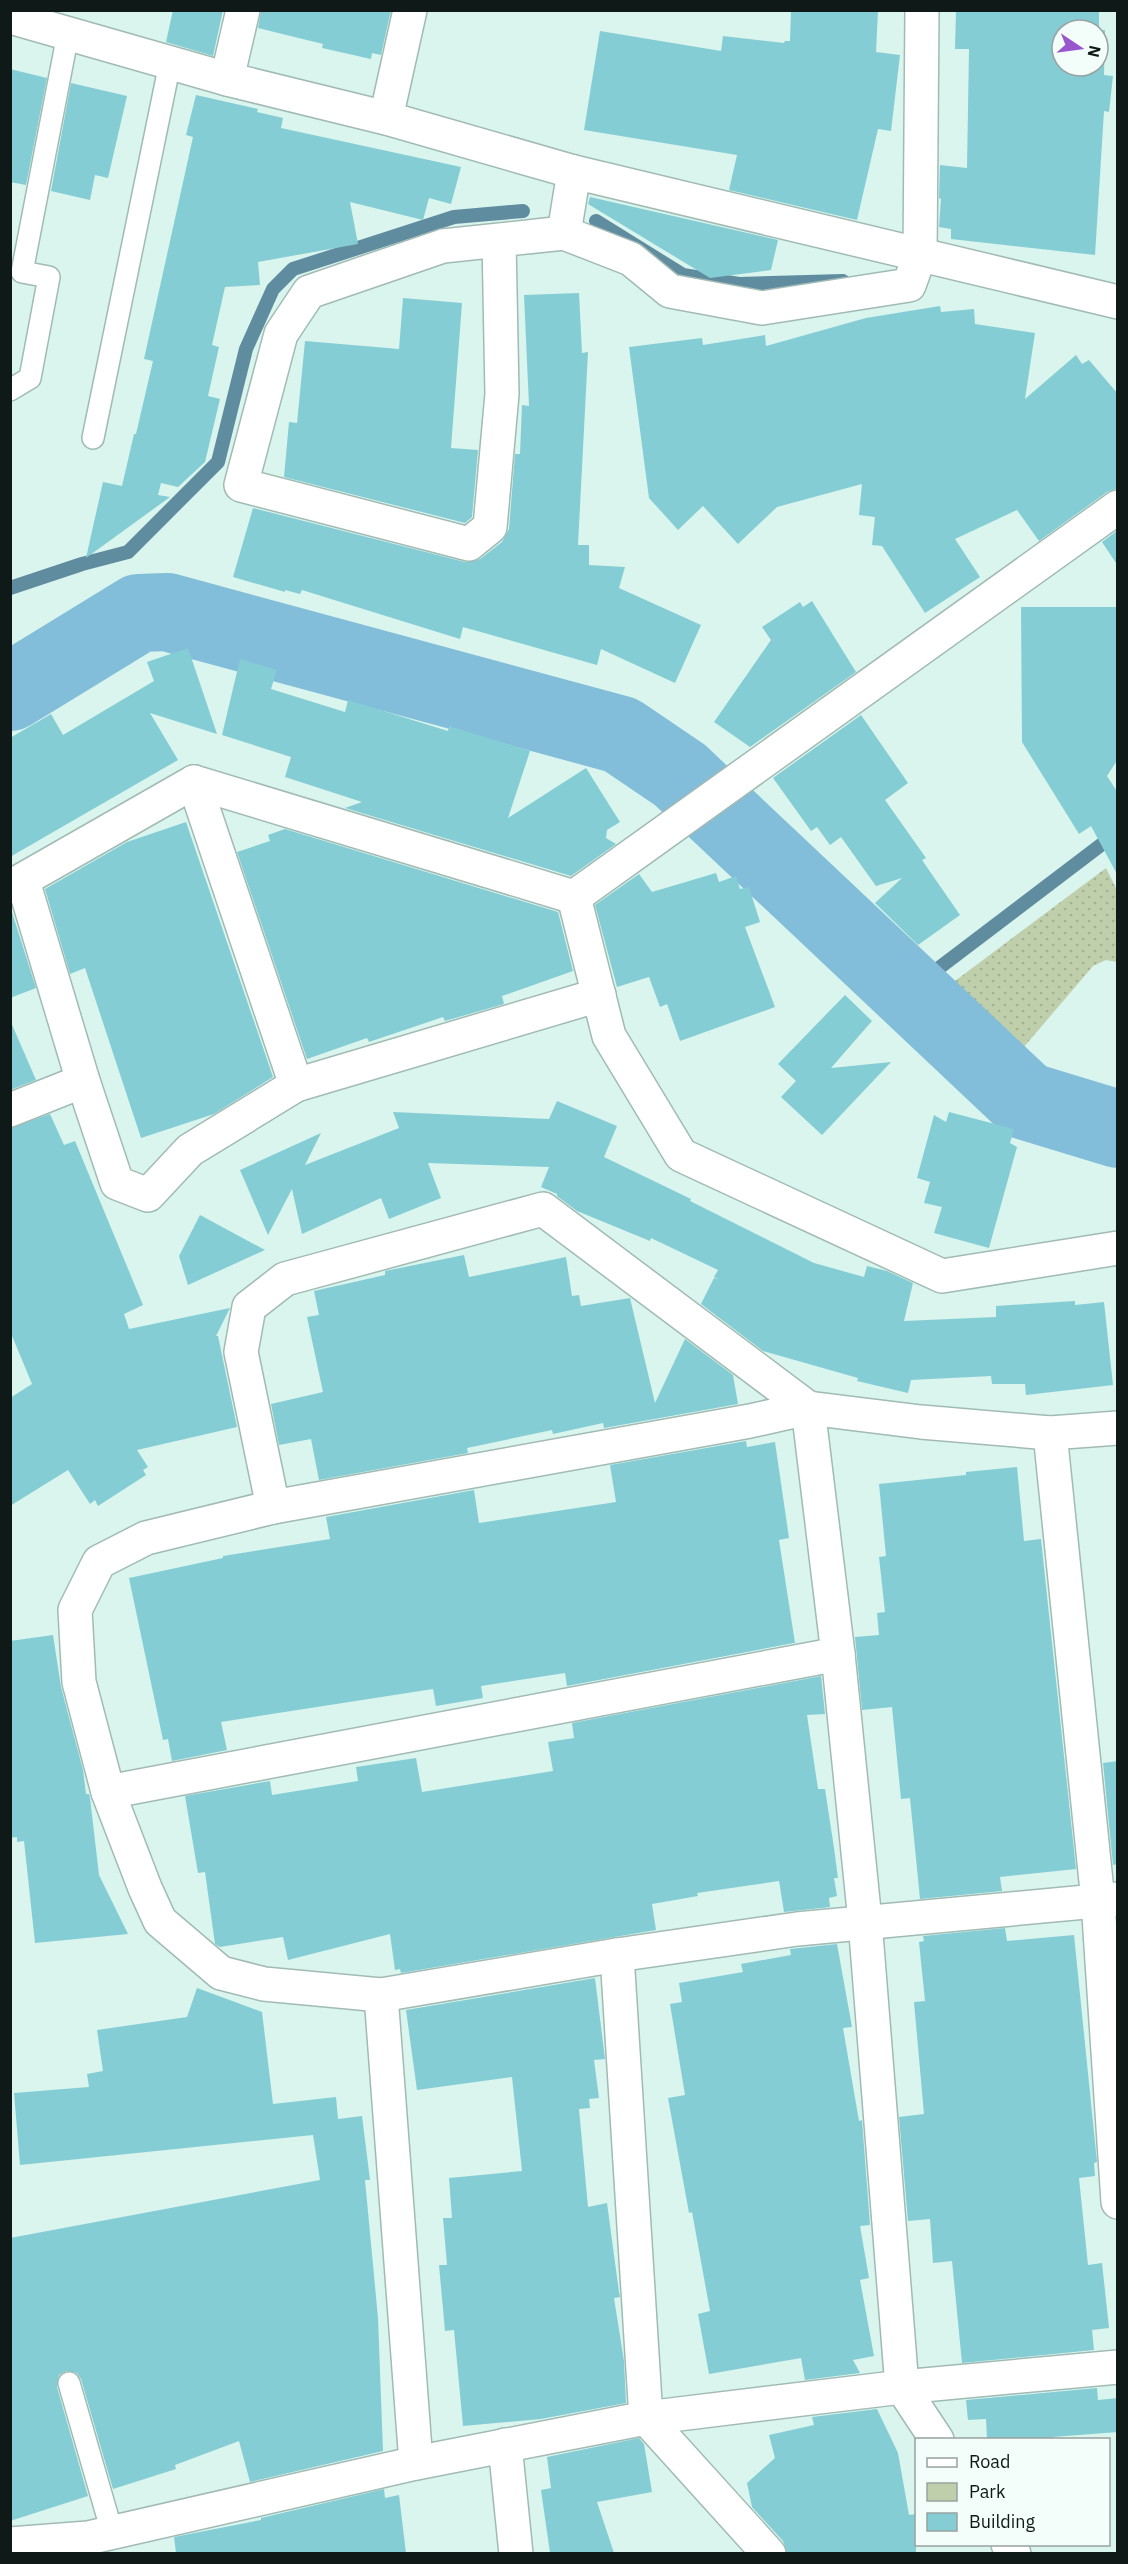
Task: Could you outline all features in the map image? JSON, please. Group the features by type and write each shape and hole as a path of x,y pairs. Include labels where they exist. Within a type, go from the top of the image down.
{"street":[{"path":"227,79 243,10"},
{"path":"386,118 410,10"},
{"path":"500,240 501,394 490,526 469,544 241,485 281,334 309,292 443,246 564,233 631,259 670,291 762,308 909,285 920,255 922,10"},
{"path":"10,17 227,79 386,118 574,172 1118,302"},
{"path":"564,233 574,172"},
{"path":"574,897 1118,507"},
{"path":"574,897 194,782 17,884 117,1183 148,1195 190,1150 296,1085 599,995"},
{"path":"194,782 296,1085"},
{"path":"574,897 609,1036 681,1155 942,1276 1118,1248"},
{"path":"10,1110 83,1081"},
{"path":"273,1507 240,1352 249,1307 285,1280 543,1209 808,1408 838,1654 865,1921 902,2387 936,2438"},
{"path":"1108,1900 865,1921 617,1955 381,1995 264,1984 221,1973 160,1921 145,1888 108,1792 79,1682 75,1610 99,1562 146,1538 273,1507 750,1421 808,1408 921,1422 1050,1433 1118,1428"},
{"path":"1050,1433 1108,1900 1118,2202"},
{"path":"108,1792 838,1654"},
{"path":"617,1955 646,2418 769,2553"},
{"path":"381,1995 416,2463"},
{"path":"10,2544 97,2541 416,2463 646,2418 902,2387 1118,2367"},
{"path":"505,2445 516,2553"}],"lane":[{"path":"10,390 30,378 50,277 22,272 68,33"},
{"path":"93,438 170,63"},
{"path":"69,2383 97,2541"}],"green space":[{"path":"1106,868 1117,890 1117,962 1106,960 1093,966 1012,1061 950,1010 943,990"}],"building":[{"path":"173,10 223,10 213,56 166,42"},
{"path":"261,10 391,10 381,55 372,53 371,59 322,48 323,44 258,28"},
{"path":"791,10 878,10 876,52 900,55 891,131 878,129 857,220 729,190 737,155 584,130 600,31 721,51 723,36 784,43 790,41"},
{"path":"956,10 1099,10 1099,18 1050,18 1050,78 1110,78 1110,76 1113,76 1109,112 1104,111 1095,255 951,239 951,229 939,227 940,165 967,168 969,49 955,49"},
{"path":"10,69 47,78 26,185 10,182"},
{"path":"71,83 127,96 108,178 95,175 90,200 51,191"},
{"path":"196,95 258,109 257,112 283,118 281,128 461,167 451,204 429,198 423,220 350,202 358,244 258,262 260,285 225,287 212,345 219,347 208,396 220,399 205,462 178,487 161,483 158,495 170,497 86,558 103,482 122,486 134,434 136,434 153,361 144,359 193,137 186,135"},
{"path":"590,197 778,240 771,270 710,278 588,204"},
{"path":"579,293 582,353 588,352 578,545 589,545 589,565 625,567 619,588 701,625 675,683 601,649 597,665 463,627 460,639 302,590 300,594 285,590 285,592 233,577 253,508 465,562 480,559 502,542 509,529 515,454 520,454 522,405 529,406 524,295"},
{"path":"403,298 462,303 451,448 478,450 472,517 465,523 284,477 289,422 297,423 305,341 399,349"},
{"path":"940,306 941,312 974,309 975,324 1035,333 1025,399 1076,355 1082,364 1089,360 1118,394 1118,488 1107,492 1039,541 1017,510 955,539 980,577 925,613 882,546 872,545 875,517 859,515 862,484 777,507 738,544 703,506 678,530 649,498 629,347 702,338 703,345 765,335 766,346 866,318"},
{"path":"1118,530 1118,566 1102,542"},
{"path":"812,601 856,672 750,747 714,722 771,640 762,627 800,602 803,607"},
{"path":"1021,607 1118,607 1118,759 1107,776 1118,793 1118,876 1091,826 1079,834 1022,742"},
{"path":"188,648 217,734 150,713 178,760 10,857 10,738 51,714 63,735 154,681 147,662"},
{"path":"240,659 277,670 271,689 345,712 348,700 448,731 449,726 530,751 508,818 586,768 620,822 607,830 606,838 616,844 571,876 345,808 362,802 285,777 291,757 222,735"},
{"path":"861,715 908,783 885,800 926,858 922,860 960,915 918,945 875,903 902,878 876,886 841,837 830,845 817,827 811,831 773,778"},
{"path":"186,822 273,1077 214,1114 141,1138 85,968 70,974 45,889 127,842"},
{"path":"285,829 558,912 573,971 502,996 504,1004 445,1021 443,1017 369,1042 367,1038 307,1059 237,852 270,841 268,835"},
{"path":"716,873 719,882 736,876 740,889 749,887 760,922 745,927 775,1007 680,1041 667,1004 660,1007 649,977 617,987 595,905 639,874 652,892"},
{"path":"10,906 36,988 10,998"},
{"path":"845,995 872,1021 831,1068 891,1062 822,1135 781,1097 796,1081 778,1064"},
{"path":"10,1020 36,1080 10,1090"},
{"path":"557,1101 617,1126 604,1157 691,1199 690,1201 814,1263 864,1277 867,1266 887,1271 913,1283 904,1321 996,1317 996,1306 1075,1301 1075,1305 1104,1302 1113,1385 1026,1395 1025,1384 992,1384 991,1376 911,1380 908,1393 857,1381 858,1378 763,1351 701,1304 714,1278 718,1279 714,1277 718,1270 651,1238 650,1241 577,1211 557,1194 541,1187 549,1167 428,1163 441,1198 389,1219 381,1198 302,1234 292,1189 268,1235 240,1170 321,1133 305,1165 399,1128 393,1112 549,1119"},
{"path":"949,1112 1014,1129 1010,1143 1017,1147 989,1248 934,1233 942,1207 924,1203 930,1182 917,1178 934,1115 946,1122"},
{"path":"50,1114 64,1145 75,1141 143,1305 124,1314 129,1329 230,1308 216,1336 218,1336 237,1427 137,1450 148,1467 143,1470 146,1475 98,1506 95,1500 90,1504 68,1470 10,1506 10,1398 32,1384 10,1331 10,1128"},
{"path":"200,1215 265,1250 188,1285 179,1256"},
{"path":"464,1255 469,1277 566,1257 572,1296 579,1295 581,1306 630,1298 655,1403 685,1339 733,1375 738,1404 604,1428 603,1423 553,1434 552,1430 467,1448 468,1453 319,1480 311,1439 279,1445 271,1404 323,1392 307,1317 319,1315 314,1291 385,1275 385,1271"},
{"path":"746,1441 747,1447 775,1442 789,1538 779,1540 795,1643 567,1686 565,1673 481,1686 483,1698 436,1706 433,1689 221,1722 227,1750 172,1761 168,1739 163,1740 129,1578 223,1558 223,1556 330,1539 326,1517 474,1490 479,1523 616,1502 610,1465"},
{"path":"1017,1467 1024,1541 1041,1539 1076,1869 1000,1877 1002,1891 920,1899 910,1798 901,1799 892,1707 862,1710 855,1637 879,1635 877,1613 885,1612 879,1557 886,1556 879,1484"},
{"path":"53,1635 61,1687 83,1770 86,1794 89,1794 90,1798 99,1875 128,1934 35,1943 24,1841 17,1842 17,1837 10,1838 10,1641"},
{"path":"821,1676 825,1714 807,1715 818,1789 825,1789 838,1878 834,1878 837,1896 829,1898 830,1907 784,1912 779,1881 697,1893 698,1896 652,1904 656,1930 401,1973 400,1969 395,1970 390,1934 288,1960 283,1937 220,1947 215,1944 205,1872 198,1873 185,1796 270,1781 272,1795 358,1781 356,1767 416,1758 422,1792 553,1771 548,1742 574,1738 572,1723"},
{"path":"1118,1761 1118,1864 1113,1865 1103,1763"},
{"path":"1005,1928 1007,1941 1074,1935 1097,2162 1094,2163 1095,2176 1079,2178 1088,2265 1102,2263 1109,2328 1092,2330 1094,2350 962,2363 952,2261 933,2263 930,2219 908,2221 899,2117 924,2114 914,2002 925,2001 919,1942 924,1941 923,1936"},
{"path":"837,1944 852,2027 843,2028 859,2121 862,2120 870,2225 860,2226 869,2278 860,2280 874,2356 853,2360 860,2373 805,2380 801,2358 709,2374 698,2314 710,2311 668,2098 685,2095 670,2004 682,2002 679,1983 743,1972 741,1964 791,1955 790,1949"},
{"path":"595,1978 605,2059 594,2060 599,2098 589,2099 590,2108 579,2109 588,2207 607,2203 620,2297 614,2298 624,2361 626,2403 541,2419 463,2426 454,2330 445,2331 439,2265 447,2265 443,2218 452,2218 449,2178 522,2171 512,2077 417,2090 406,2010"},
{"path":"197,1988 262,2012 273,2104 336,2097 338,2119 362,2116 370,2180 365,2180 378,2318 383,2451 250,2482 239,2441 175,2465 176,2469 113,2489 81,2379 77,2373 66,2371 59,2375 57,2387 88,2496 10,2521 10,2238 320,2180 313,2135 20,2165 14,2093 89,2087 87,2074 103,2071 97,2030 187,2017"},
{"path":"1097,2388 1098,2400 1118,2398 1118,2432 1053,2438 987,2438 986,2419 968,2420 966,2400"},
{"path":"877,2409 898,2453 909,2515 915,2514 916,2553 787,2553 783,2541 752,2507 747,2483 775,2458 769,2435 814,2425 812,2417"},
{"path":"639,2438 644,2444 652,2492 597,2502 614,2553 550,2553 541,2490 551,2488 547,2457"},
{"path":"384,2489 385,2498 399,2495 406,2553 176,2553 174,2537 261,2520 261,2518"}],"waterway":[{"path":"10,588 82,564 128,552 218,462 246,349 273,289 293,269 454,217 523,211"},
{"path":"596,221 683,275 739,284 843,281"},
{"path":"10,692 139,613 167,612 621,735 680,775 1026,1101 1118,1129"},
{"path":"910,990 1114,835"}]}
